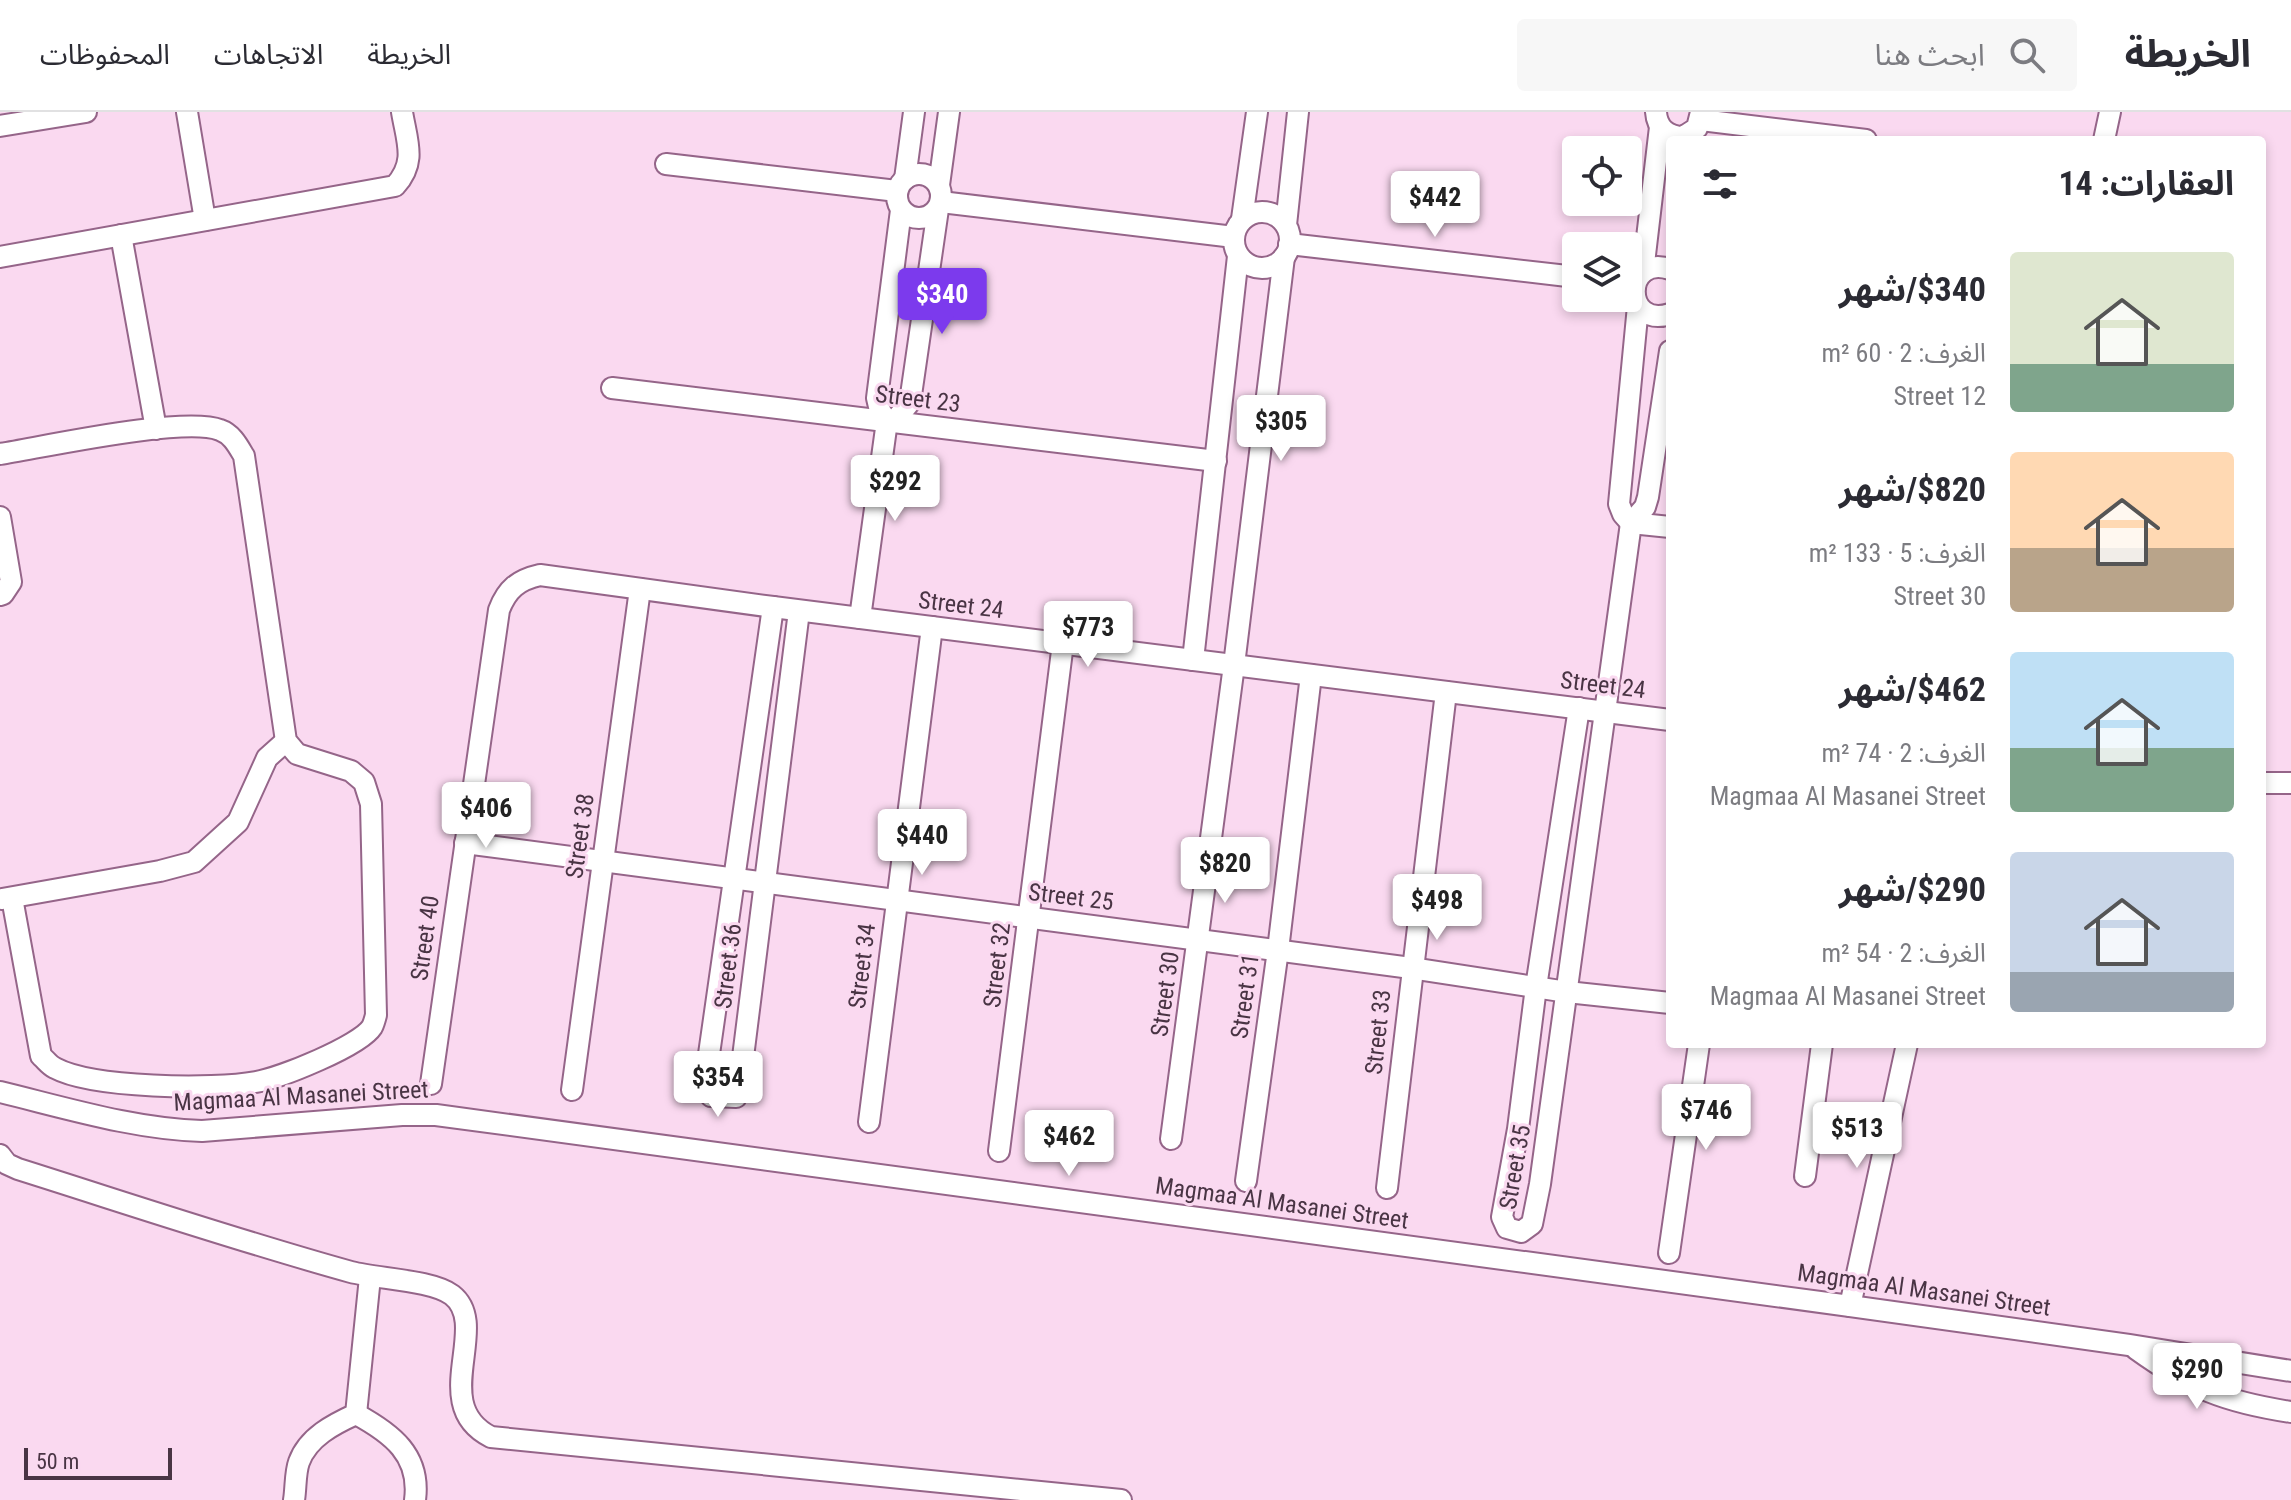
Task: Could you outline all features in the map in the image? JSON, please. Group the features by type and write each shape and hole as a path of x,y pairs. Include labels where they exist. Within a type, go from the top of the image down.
{"street":[{"path":"0,126 86,112"},
{"path":"187,112 205,220"},
{"path":"0,257 395,186 407,173 408,152 402,112"},
{"path":"860,618 887,421 880,411 877,398 901,193 914,112"},
{"path":"887,421 897,418 910,402 949,112"},
{"path":"1193,660 1238,237 1257,112"},
{"name":"Street 30","path":"1171,1139 1234,665 1286,242 1298,112"},
{"path":"2105,136 2110,112"},
{"path":"1658,120 1674,136 1691,134 1699,125 1821,136"},
{"path":"1642,232 1658,120"},
{"path":"666,164 901,193"},
{"path":"912,175 927,175 939,199 924,218 907,215 901,193 912,175"},
{"path":"939,199 1238,237"},
{"path":"1238,237 1260,212 1270,213 1286,242"},
{"path":"121,235 156,429"},
{"path":"1238,237 1256,267 1276,264 1286,242"},
{"path":"1286,242 1562,275"},
{"path":"1642,276 1660,266 1666,268"},
{"path":"1642,309 1652,316 1666,314"},
{"path":"1631,523 1619,504 1637,312"},
{"path":"1631,523 1645,507 1666,376"},
{"name":"Street 23","path":"612,388 1216,461"},
{"path":"0,454 156,429 204,427 221,430 234,440 244,456 286,741 297,754 351,771 364,782 371,804 376,1015 372,1028 358,1039 300,1069 243,1084 145,1085 76,1077 52,1067 41,1056 6,899 194,862 238,822 267,758 286,741"},
{"path":"0,517 11,582 0,595"},
{"path":"1631,523 1666,527"},
{"name":"Street 35","path":"1579,708 1536,987 1518,1129 1502,1217 1503,1223 1513,1231 1528,1230 1535,1213 1631,523"},
{"name":"Street 24","path":"499,610 504,596 513,586 526,578 540,575 799,611 1666,720"},
{"name":"Street 38","path":"572,1090 640,589"},
{"name":"Street 36","path":"773,607 705,1082 711,1096 732,1098 736,1097 739,1089 799,611"},
{"name":"Street 40","path":"431,1084 499,610"},
{"name":"Street 34","path":"869,1122 932,627"},
{"name":"Street 32","path":"999,1151 1063,643"},
{"name":"Street 31","path":"1246,1181 1311,675"},
{"name":"Street 33","path":"1387,1188 1446,692"},
{"path":"2266,783 2291,783"},
{"name":"Street 25","path":"465,843 1278,950 1567,992 1666,1003"},
{"path":"1669,1253 1698,1048"},
{"path":"1805,1176 1821,1048"},
{"path":"1850,1306 1906,1048"},
{"name":"Magmaa Al Masanei Street","path":"1,1099 174,1130 202,1131 436,1115 1850,1306 2291,1371"},
{"path":"0,1155 7,1164 18,1169 370,1277 435,1287 456,1299 462,1307 465,1321 461,1398 468,1420 491,1437 1121,1500"},
{"path":"356,1414 370,1277"},
{"name":"Magmaa Al Masanei Street","path":"2129,1345 2199,1388 2248,1405 2291,1412"},
{"path":"294,1500 298,1463 304,1452 330,1426 356,1414"},
{"path":"356,1414 385,1430 401,1446 414,1473 417,1489 415,1500"}]}
